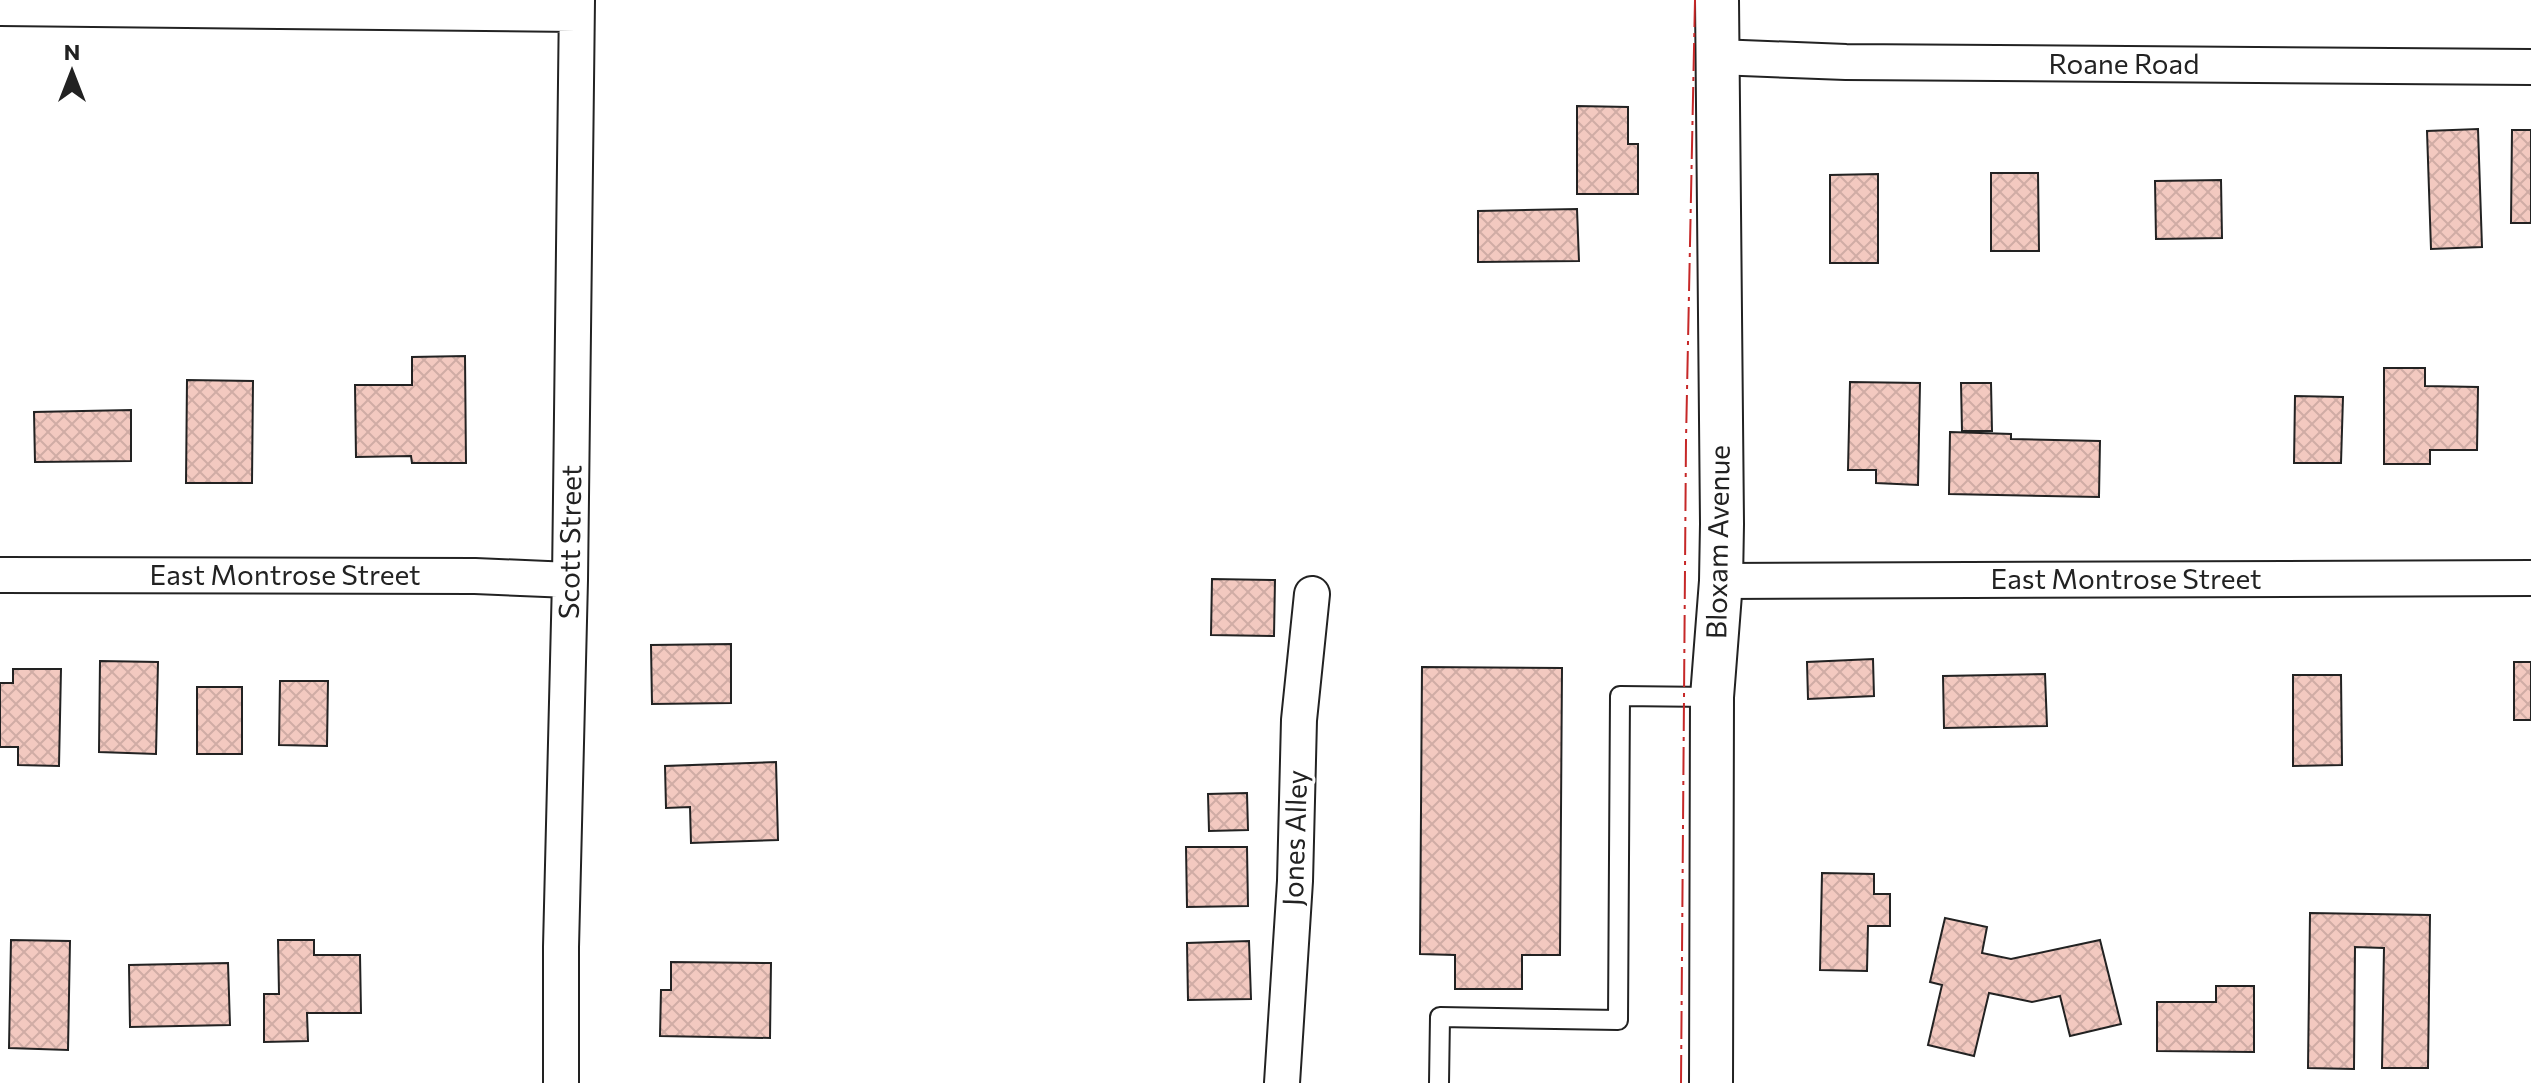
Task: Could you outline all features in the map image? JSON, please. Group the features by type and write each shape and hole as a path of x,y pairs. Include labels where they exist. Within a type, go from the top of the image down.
{"street":[{"name":"Bloxam Avenue","path":"1711,1083 1712,697 1721,581 1717,0"},
{"path":"0,8 577,7"},
{"name":"Scott Street","path":"561,1083 577,7"},
{"name":"Roane Road","path":"1717,57 1861,62 2531,67"},
{"name":"East Montrose Street","path":"0,575 460,576 570,580"},
{"name":"East Montrose Street","path":"1721,581 2531,578"},
{"name":"Jones Alley","path":"1282,1083 1295,881 1299,720 1312,594"}],"lane":[{"path":"1439,1083 1440,1017 1618,1020 1620,696 1712,697"}],"building":[{"path":"1577,106 1628,107 1628,144 1638,144 1638,194 1577,194"},
{"path":"2478,129 2482,247 2431,249 2427,131"},
{"path":"2512,130 2531,130 2531,223 2511,223"},
{"path":"1991,173 2038,173 2039,251 1991,251"},
{"path":"1878,174 1878,263 1830,263 1830,175"},
{"path":"2221,180 2222,238 2156,239 2155,181"},
{"path":"1577,209 1579,261 1478,262 1478,211"},
{"path":"465,356 466,463 412,463 411,456 356,457 355,385 412,385 412,357"},
{"path":"2384,368 2425,368 2425,386 2478,387 2477,450 2430,450 2430,464 2384,464"},
{"path":"187,380 253,381 252,483 186,483"},
{"path":"1850,382 1920,383 1918,485 1876,483 1876,470 1848,470"},
{"path":"1961,383 1991,383 1992,431 1962,431"},
{"path":"2295,396 2343,397 2341,463 2294,463"},
{"path":"131,410 131,461 35,462 34,412"},
{"path":"1950,432 2011,434 2011,439 2100,441 2099,497 1949,494"},
{"path":"1212,579 1275,580 1274,636 1211,635"},
{"path":"731,644 731,703 652,704 651,645"},
{"path":"1873,659 1874,696 1808,699 1807,662"},
{"path":"100,661 158,662 156,754 99,752"},
{"path":"2514,662 2531,662 2531,720 2514,720"},
{"path":"1422,667 1562,668 1560,955 1522,955 1522,989 1455,989 1455,955 1420,954"},
{"path":"13,669 61,669 59,766 18,765 18,747 0,747 0,683 13,683"},
{"path":"2045,674 2047,726 1944,728 1943,676"},
{"path":"2293,675 2341,675 2342,765 2293,766"},
{"path":"280,681 328,681 327,746 279,745"},
{"path":"197,687 242,687 242,754 197,754"},
{"path":"776,762 778,840 691,843 690,807 666,808 665,766"},
{"path":"1247,793 1248,830 1209,831 1208,794"},
{"path":"1186,847 1247,847 1248,906 1187,907"},
{"path":"1822,873 1874,874 1874,894 1890,894 1890,926 1868,926 1867,971 1820,970"},
{"path":"2310,913 2430,915 2428,1068 2382,1068 2384,948 2355,947 2354,1069 2308,1068"},
{"path":"1945,918 1987,927 1982,953 2011,959 2100,940 2121,1024 2070,1036 2060,996 2032,1002 1989,993 1974,1056 1928,1045 1942,985 1930,982"},
{"path":"11,940 70,941 68,1050 9,1048"},
{"path":"278,940 314,940 314,955 360,955 361,1013 307,1013 308,1041 264,1042 264,994 279,994"},
{"path":"1249,941 1251,999 1188,1000 1187,943"},
{"path":"671,962 771,963 770,1038 660,1036 661,990 671,990"},
{"path":"228,963 230,1025 130,1027 129,965"},
{"path":"2216,986 2254,986 2254,1052 2157,1051 2157,1002 2216,1002"}],"power":[{"path":"1681,1083 1686,440 1695,0"}]}
